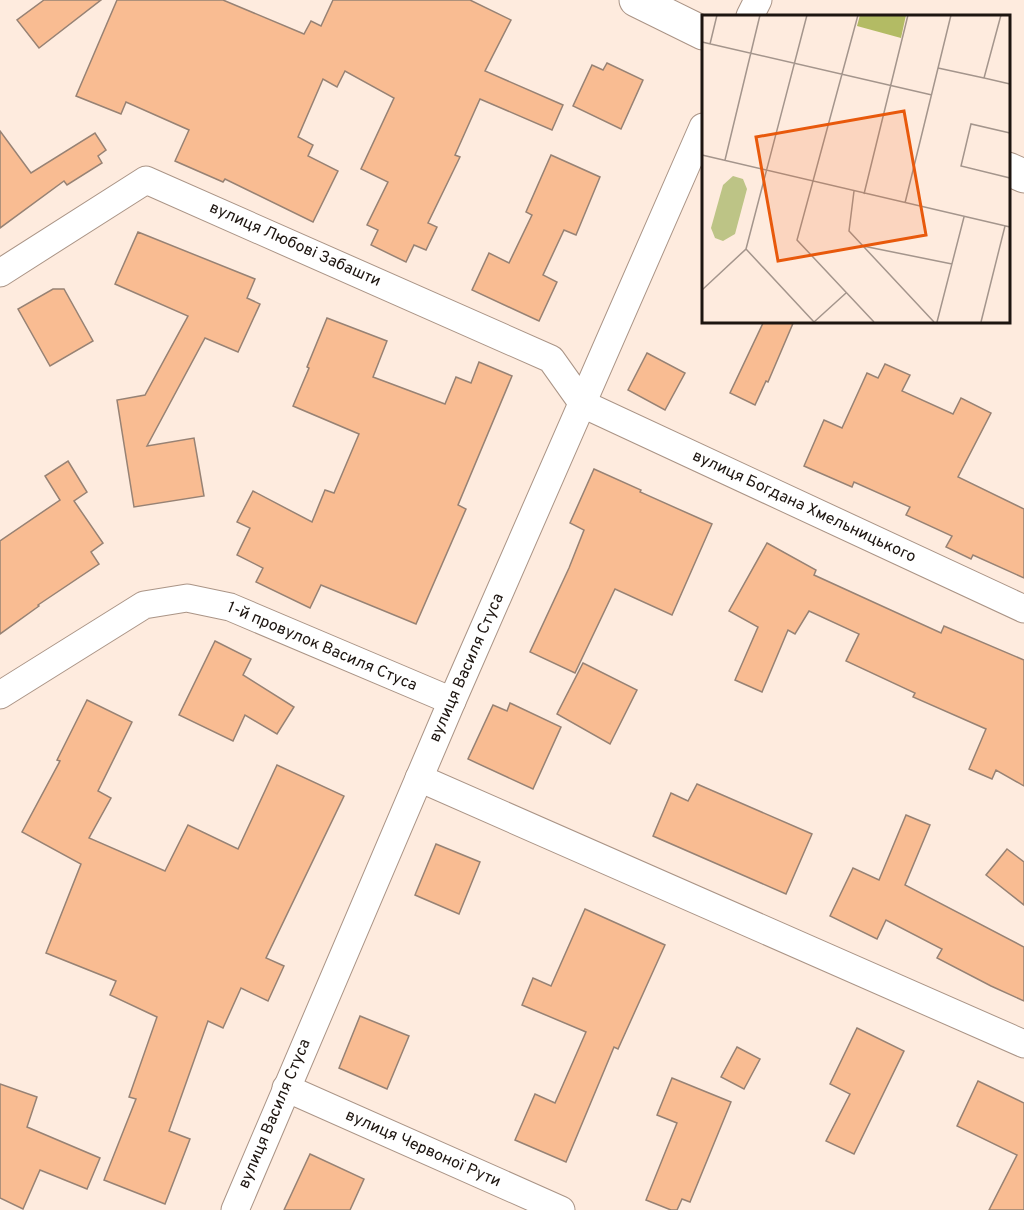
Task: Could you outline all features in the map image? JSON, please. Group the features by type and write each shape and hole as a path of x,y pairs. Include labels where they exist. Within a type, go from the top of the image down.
{"street":[{"path":"636,0 702,33"},
{"path":"750,15 758,0"},
{"name":"вулиця Василя Стуса","path":"235,1210 419,777 702,129"},
{"path":"1009,169 1024,176"},
{"name":"вулиця Любові Забашти","path":"0,273 146,180 551,359 583,404"},
{"name":"вулиця Богдана Хмельницького","path":"583,404 1024,609"},
{"name":"1-й провулок Василя Стуса","path":"0,699 144,605 188,598 230,607 452,701"},
{"path":"419,777 1024,1044"},
{"name":"вулиця Червоної Рути","path":"286,1088 561,1210"}],"building":[{"path":"44,0 101,0 39,48 17,20"},
{"path":"117,0 223,0 304,34 311,21 321,26 333,0 470,0 511,20 485,71 563,105 552,130 480,99 455,155 460,157 428,223 437,227 426,250 414,245 406,262 371,245 378,230 367,225 388,182 361,169 394,98 345,71 337,87 323,79 298,137 313,145 308,156 338,171 313,222 225,179 223,182 175,161 189,130 126,102 121,114 76,96"},
{"path":"607,63 643,80 621,129 573,106 592,65 603,70"},
{"path":"0,131 31,173 95,133 106,150 98,156 102,163 67,185 64,181 0,228"},
{"path":"551,155 600,177 576,235 564,230 543,275 557,282 539,321 472,290 489,253 509,263 532,215 526,212"},
{"path":"138,232 255,279 247,298 260,304 238,352 205,338 147,446 194,438 204,496 134,507 117,400 145,395 188,316 115,284"},
{"path":"53,289 64,289 93,341 50,366 18,309"},
{"path":"327,318 387,341 373,377 445,404 456,377 471,383 479,362 512,376 458,505 466,509 416,624 321,585 310,608 256,582 263,568 237,555 250,528 237,522 253,491 312,522 325,490 334,493 359,434 293,406"},
{"path":"764,322 794,322 768,382 766,381 755,405 730,393"},
{"path":"647,353 685,373 665,410 628,390"},
{"path":"885,364 910,375 902,391 953,414 961,398 991,413 958,477 1024,509 1024,578 973,555 971,559 946,547 952,536 906,515 910,507 854,482 852,487 804,466 824,420 842,428 867,373 878,378"},
{"path":"68,461 87,492 74,501 103,543 91,552 99,564 0,634 0,541 60,500 45,476"},
{"path":"594,469 712,524 672,615 615,589 575,673 530,652 584,530 570,523"},
{"path":"767,543 816,570 814,575 941,633 944,626 1024,660 1024,786 996,770 992,779 969,769 986,729 913,697 915,693 846,661 859,634 809,611 795,634 788,630 762,692 735,680 758,627 729,611"},
{"path":"215,641 251,659 243,675 294,707 277,734 245,715 233,741 179,715"},
{"path":"583,663 637,690 610,744 557,714"},
{"path":"87,700 132,722 98,791 111,798 89,838 165,871 188,825 238,849 277,765 344,796 266,958 284,966 268,1001 241,988 223,1028 208,1021 169,1131 190,1139 165,1204 104,1180 136,1099 129,1097 157,1017 110,995 116,981 46,953 81,864 22,832 60,761 57,760"},
{"path":"510,703 561,727 533,789 468,759 493,705 507,711"},
{"path":"697,784 812,834 786,894 653,836 671,793 688,801"},
{"path":"906,815 930,825 905,885 1024,947 1024,1001 937,958 942,949 886,920 877,939 830,916 853,868 879,880"},
{"path":"436,844 480,862 459,914 415,895"},
{"path":"1007,849 1024,862 1024,905 986,875"},
{"path":"585,909 665,945 618,1049 614,1047 566,1162 515,1140 535,1094 555,1103 586,1032 522,1005 533,978 551,986"},
{"path":"360,1016 409,1036 387,1089 339,1068"},
{"path":"857,1028 904,1051 854,1154 826,1141 850,1094 830,1084"},
{"path":"737,1047 760,1059 744,1089 721,1077"},
{"path":"672,1078 731,1102 690,1202 682,1199 677,1210 671,1210 646,1200 677,1123 657,1115"},
{"path":"978,1081 1024,1103 1024,1210 989,1210 1017,1155 957,1126"},
{"path":"0,1084 37,1097 27,1127 100,1158 87,1189 40,1170 23,1209 0,1198"},
{"path":"310,1154 364,1179 350,1210 284,1210"}]}
